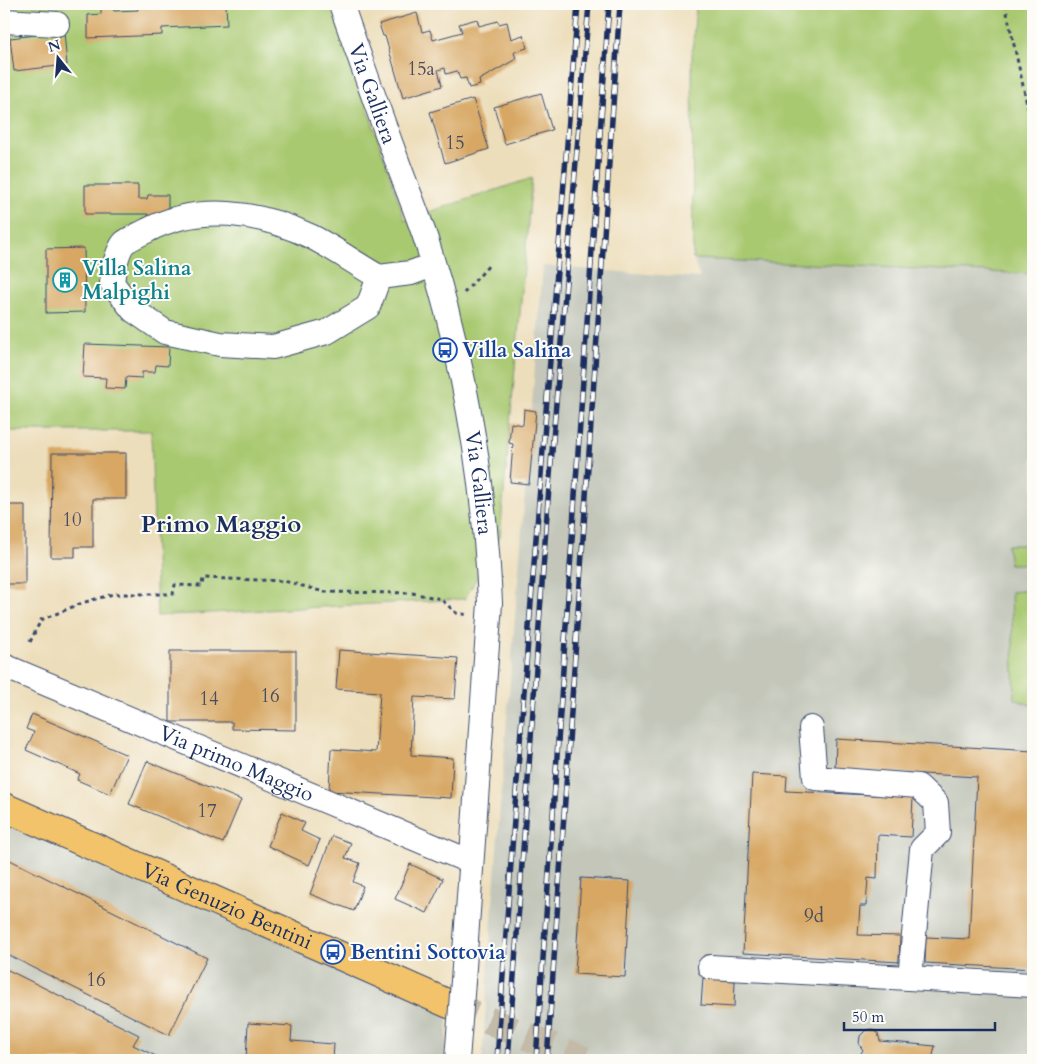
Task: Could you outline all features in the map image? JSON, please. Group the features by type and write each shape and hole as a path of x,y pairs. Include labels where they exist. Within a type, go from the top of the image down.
{"main road":[{"name":"Via Genuzio Bentini","path":"4,807 449,1004"}],"street":[{"name":"Via Galliera","path":"341,4 428,246 454,339 472,435 488,557 490,603 457,1060"},
{"path":"4,21 57,24"},
{"path":"379,277 368,307 328,332 273,346 220,344 165,332 133,310 112,283 113,268 124,243 157,225 192,215 230,213 269,221 310,236 379,277 411,273 433,265"},
{"name":"Via primo Maggio","path":"4,666 471,862"},
{"path":"811,728 815,778 918,786 936,803 938,833 922,849 910,978"},
{"path":"710,967 1033,985"}],"path":[{"path":"1005,4 1033,131"},
{"path":"458,300 490,264"},
{"path":"30,642 41,620 82,602 113,594 173,594 175,585 202,586 203,578 284,580 324,592 412,593 441,598 456,613 472,616"}],"shaded area":[{"path":"693,259 1033,274 1033,1060 482,1060 500,806 543,266 700,278"},
{"path":"4,811 449,1004 445,1060 4,1060"}],"green space":[{"path":"4,4 333,4 405,220 532,178 500,536 465,599 157,616 151,431 4,431"},
{"path":"696,4 1033,4 1033,274 693,259 692,55"},
{"path":"1007,545 1033,545 1033,564 1010,564"},
{"path":"1033,590 1033,706 1015,699 1011,592"}],"building":[{"path":"101,4 112,4 114,11 138,10 137,4 226,4 227,25 162,28 162,35 88,38 88,15 101,14"},
{"path":"417,13 422,32 430,30 433,40 462,32 459,24 477,19 479,26 498,21 499,24 507,22 511,39 523,35 527,48 514,52 516,59 479,80 480,85 469,88 466,78 460,79 457,71 446,74 445,68 438,70 442,86 403,98 385,36 383,36 379,24"},
{"path":"64,32 67,65 14,71 10,38"},
{"path":"541,93 552,130 505,144 494,107"},
{"path":"473,99 489,149 445,163 430,112"},
{"path":"85,185 138,185 138,199 147,199 148,195 168,195 168,217 148,217 148,214 85,214"},
{"name":"Villa Salina Malpighi","path":"84,248 85,312 46,313 46,249"},
{"path":"85,344 169,347 168,366 156,365 155,372 142,372 142,378 126,377 125,389 105,388 106,378 83,377"},
{"path":"524,409 536,411 529,484 510,482 513,444 509,443 511,423 523,425"},
{"path":"52,453 126,453 126,499 93,499 93,547 75,547 75,557 51,557"},
{"path":"4,505 25,505 25,584 4,584"},
{"path":"339,650 458,658 455,699 414,697 411,755 453,758 451,798 329,791 331,749 376,752 380,692 336,689"},
{"path":"170,651 296,651 296,730 232,729 232,722 170,722"},
{"path":"32,714 127,755 110,794 77,780 80,774 26,750 34,732 26,729"},
{"path":"836,739 1033,751 1033,969 925,963 926,937 969,939 977,777 835,769"},
{"path":"147,761 241,800 223,843 129,804"},
{"path":"752,774 787,776 786,791 913,797 911,837 878,835 877,879 868,878 866,906 860,906 858,935 900,936 899,962 743,953"},
{"path":"282,812 305,823 301,831 320,840 309,865 268,846"},
{"path":"332,836 351,843 345,858 360,863 353,882 363,886 354,911 310,894"},
{"path":"4,857 207,958 169,1035 4,953"},
{"path":"410,864 443,879 427,913 395,899"},
{"path":"581,878 630,881 625,977 575,974"},
{"path":"4,968 139,1035 133,1045 164,1060 4,1060"},
{"path":"703,978 735,981 734,1007 701,1005"},
{"path":"248,1023 292,1026 291,1041 334,1044 333,1060 246,1060"},
{"path":"872,1029 878,1033 880,1041 935,1046 932,1060 857,1060 863,1050 859,1044 860,1036 866,1030"}],"tunnel":[{"path":"449,1004 584,1060"}],"railway":[{"path":"497,1060 578,4"},
{"path":"508,1060 548,500 589,4"},
{"path":"536,1060 609,4"},
{"path":"547,1060 620,4"}],"place":[{"name":"Villa Salina Malpighi","path":"65,280"},
{"name":"Villa Salina","path":"445,350"},
{"name":"Bentini Sottovia","path":"333,952"}],"district":[{"name":"Primo Maggio","path":"221,524"}]}
